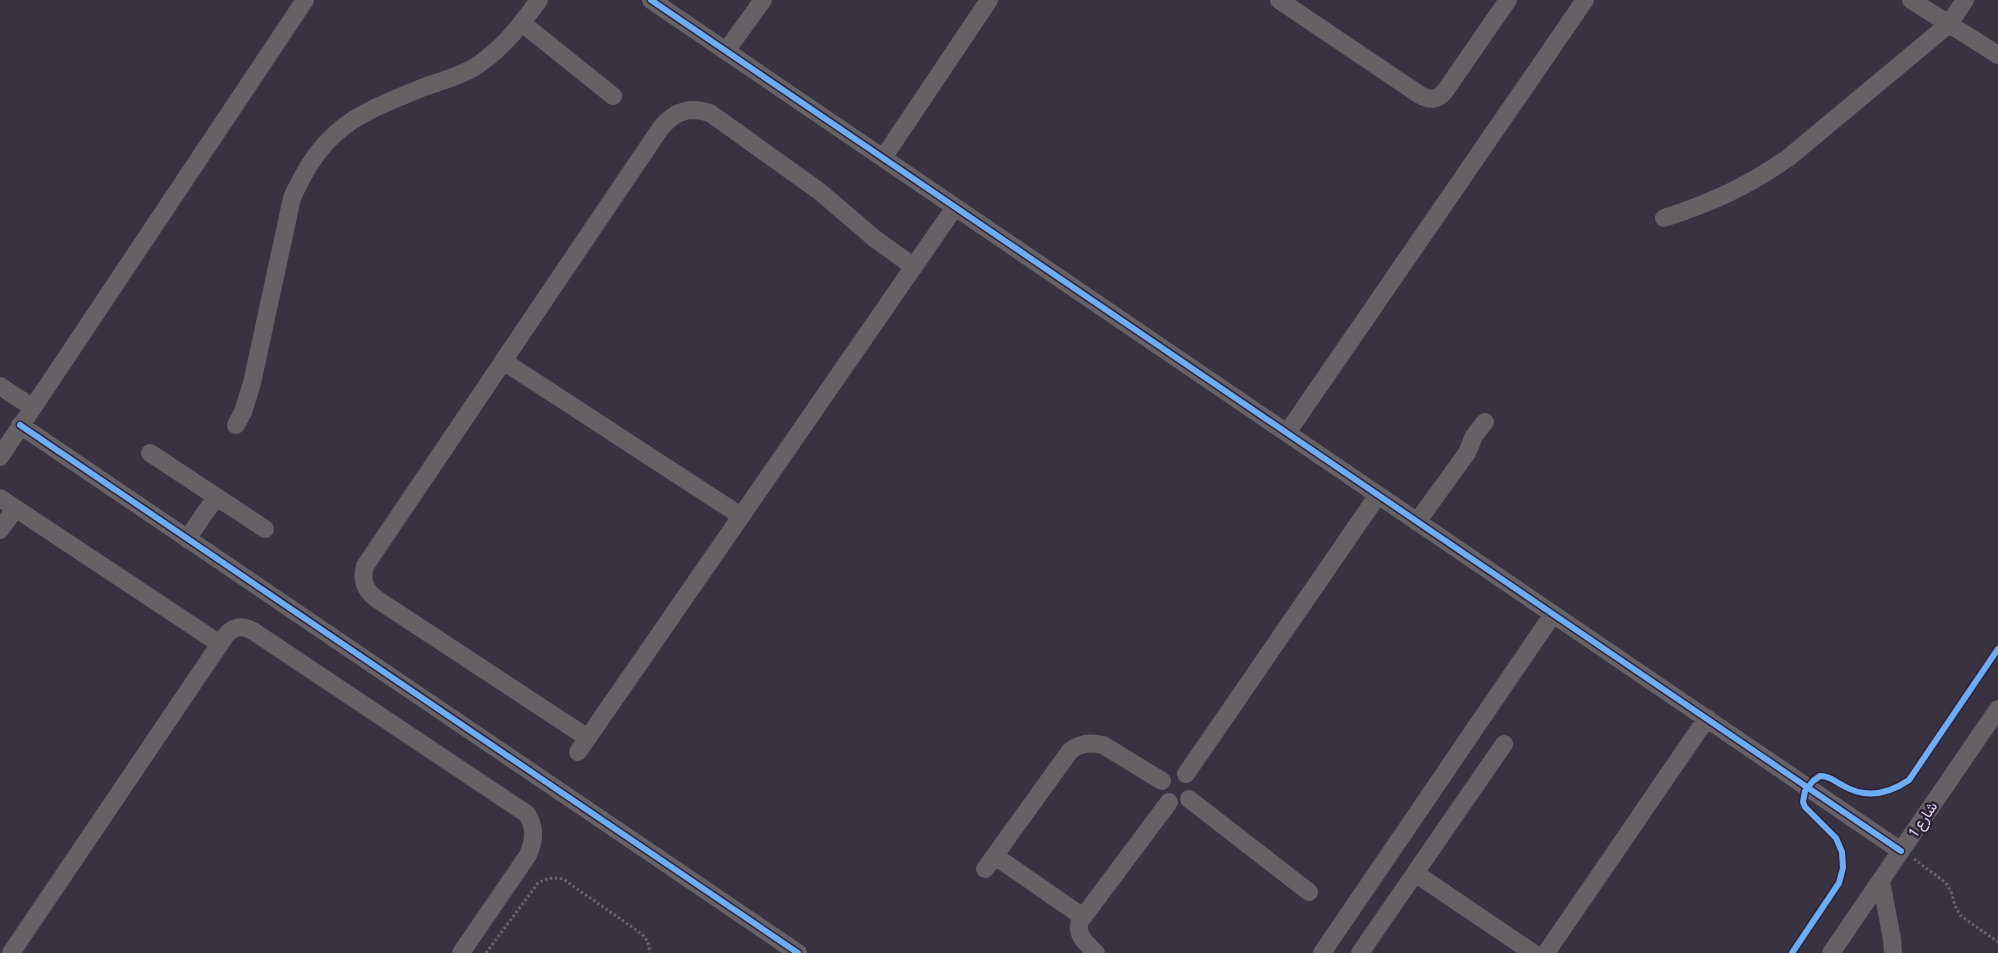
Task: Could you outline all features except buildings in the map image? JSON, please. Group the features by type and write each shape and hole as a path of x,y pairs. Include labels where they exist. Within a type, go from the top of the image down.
{"street":[{"path":"0,456 305,0"},
{"path":"236,425 243,412 252,383 292,198 304,171 322,146 344,125 369,109 450,79 492,55 510,38 539,0"},
{"path":"651,0 1901,851"},
{"path":"726,51 763,0"},
{"path":"883,158 989,0"},
{"path":"1279,0 1420,95 1431,99 1442,96 1508,0"},
{"path":"1287,433 1585,0"},
{"path":"1911,0 1998,55"},
{"path":"1664,218 1697,208 1729,194 1760,178 1781,163 1949,24 1965,0"},
{"path":"522,23 613,96"},
{"path":"914,267 874,238 819,191 710,113 700,110 688,110 677,113 660,129 365,566 364,586 369,594 583,745 914,267 955,207"},
{"path":"503,361 741,516"},
{"path":"0,386 32,407"},
{"path":"1418,522 1467,452 1474,436 1485,422"},
{"path":"20,425 798,953"},
{"path":"150,454 265,529"},
{"path":"1186,774 1378,495"},
{"path":"187,538 216,497"},
{"path":"0,498 220,644"},
{"path":"0,530 15,509"},
{"path":"1322,953 1553,614"},
{"path":"11,953 220,644 232,629 239,627 246,627 527,814 534,828 528,855 461,953"},
{"name":"شارع 1","path":"1831,953 1998,710"},
{"path":"1546,953 1707,718"},
{"path":"1083,917 990,863 1070,751 1080,744 1091,742 1103,745 1162,781"},
{"path":"1360,953 1504,744"},
{"path":"1173,772 1186,774 1190,778 1193,789 1189,799 1178,804 1170,802 1163,795 1162,781 1168,774 1173,772"},
{"path":"1189,799 1309,892"},
{"path":"1096,953 1080,935 1078,926 1170,802"},
{"path":"1415,873 1533,953"},
{"path":"1881,881 1893,953"}],"path":[{"path":"1901,851 1942,878 1950,888 1955,906 1961,916 1998,942"},
{"path":"486,953 538,882 554,877 563,879 642,934 648,942 650,953"}],"cycle path":[{"path":"651,0 1901,851"},
{"path":"20,425 798,953"},
{"path":"1792,953 1839,883 1843,868 1842,852 1836,838 1805,807 1803,802 1805,791 1820,776 1868,794 1884,792 1909,780 1998,649"}]}
